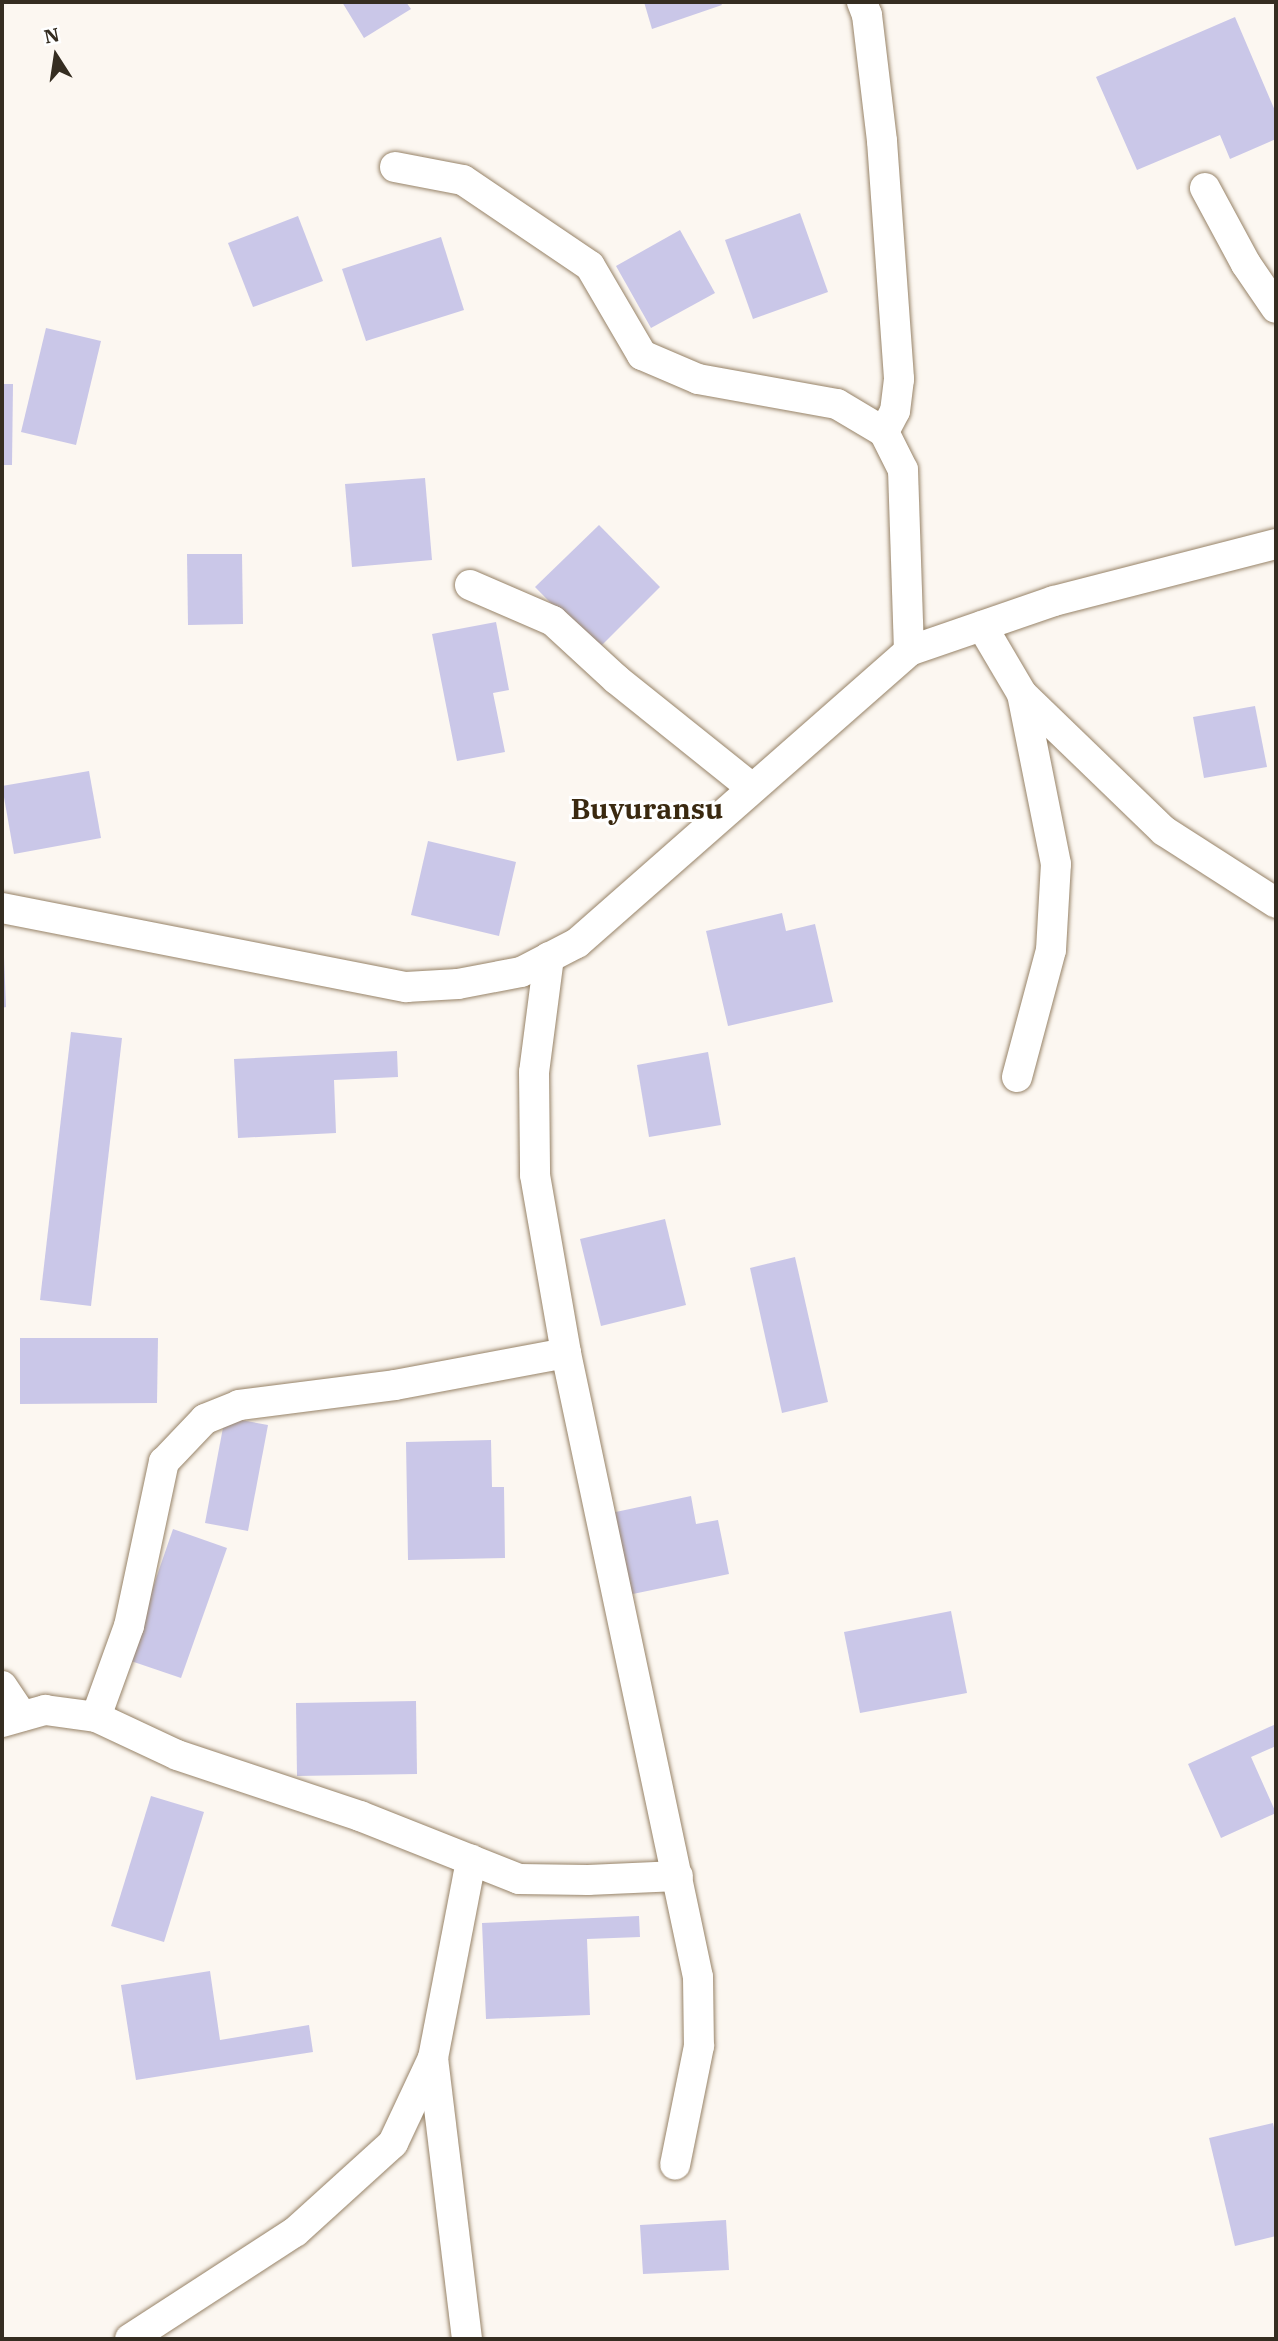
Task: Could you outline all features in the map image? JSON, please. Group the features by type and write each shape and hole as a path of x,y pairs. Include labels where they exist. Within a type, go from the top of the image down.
{"street":[{"path":"862,2 867,15 882,141 899,379 895,411 884,432"},
{"path":"395,167 463,180 590,266 642,355 698,379 836,404 884,432 903,470 909,651"},
{"path":"1205,188 1246,264 1276,308"},
{"path":"2,908 406,987 458,984 521,972 577,943 909,651 1054,601 1276,544"},
{"path":"470,585 553,621 615,679 752,788"},
{"path":"982,626 1022,694 1164,831 1276,903"},
{"path":"1017,1077 1051,950 1056,864 1022,694"},
{"path":"549,957 534,1072 535,1175 566,1353 698,1977 699,2046 675,2165"},
{"path":"96,1717 129,1626 164,1462 205,1419 239,1405 395,1385 566,1353"},
{"path":"2,1686 12,1719 45,1710 96,1717 177,1755 359,1815 519,1879 588,1880 677,1876"},
{"path":"130,2339 295,2232 393,2143 433,2058 471,1860"},
{"path":"433,2058 467,2339"}],"building":[{"path":"342,2 406,2 411,9 364,38"},
{"path":"644,2 720,2 722,5 652,29"},
{"path":"1235,17 1276,113 1276,139 1230,159 1220,135 1137,170 1096,77"},
{"path":"800,213 828,292 753,319 725,240"},
{"path":"298,216 323,281 253,307 228,243"},
{"path":"680,230 715,293 651,328 616,266"},
{"path":"441,237 464,310 366,341 342,269"},
{"path":"46,328 101,341 76,445 21,432"},
{"path":"2,384 13,384 12,465 2,465"},
{"path":"425,478 432,560 352,567 345,484"},
{"path":"599,525 660,587 597,650 535,587"},
{"path":"187,554 242,554 243,624 188,625"},
{"path":"496,622 509,690 493,693 505,752 457,761 432,634"},
{"path":"1255,706 1267,767 1204,778 1193,717"},
{"path":"89,771 101,838 14,854 2,786"},
{"path":"428,841 516,862 499,936 411,915"},
{"path":"782,913 786,931 815,924 833,1002 728,1026 706,931"},
{"path":"2,957 6,1007 2,1008"},
{"path":"71,1032 122,1038 91,1306 40,1300"},
{"path":"397,1051 398,1077 334,1080 336,1133 238,1138 234,1059"},
{"path":"708,1052 721,1125 649,1137 637,1065"},
{"path":"665,1219 686,1305 601,1326 580,1239"},
{"path":"795,1257 828,1402 782,1413 750,1268"},
{"path":"20,1338 158,1338 157,1403 20,1404"},
{"path":"225,1417 268,1425 248,1531 205,1523"},
{"path":"491,1440 492,1487 504,1487 505,1558 408,1560 406,1442"},
{"path":"691,1496 696,1524 718,1520 729,1574 628,1595 611,1513"},
{"path":"173,1529 227,1548 181,1678 128,1660"},
{"path":"951,1611 967,1693 860,1713 844,1632"},
{"path":"416,1701 417,1774 297,1776 296,1703"},
{"path":"1276,1724 1276,1746 1251,1757 1276,1813 1221,1838 1188,1764"},
{"path":"151,1796 204,1812 164,1942 111,1926"},
{"path":"639,1916 640,1937 587,1939 590,2015 486,2019 482,1923"},
{"path":"210,1971 220,2040 309,2025 313,2052 136,2080 121,1985"},
{"path":"1273,2123 1276,2138 1276,2236 1235,2246 1209,2138"},
{"path":"726,2220 729,2270 643,2274 640,2225"}],"district":[{"name":"Buyuransu","path":"647,809"}]}
